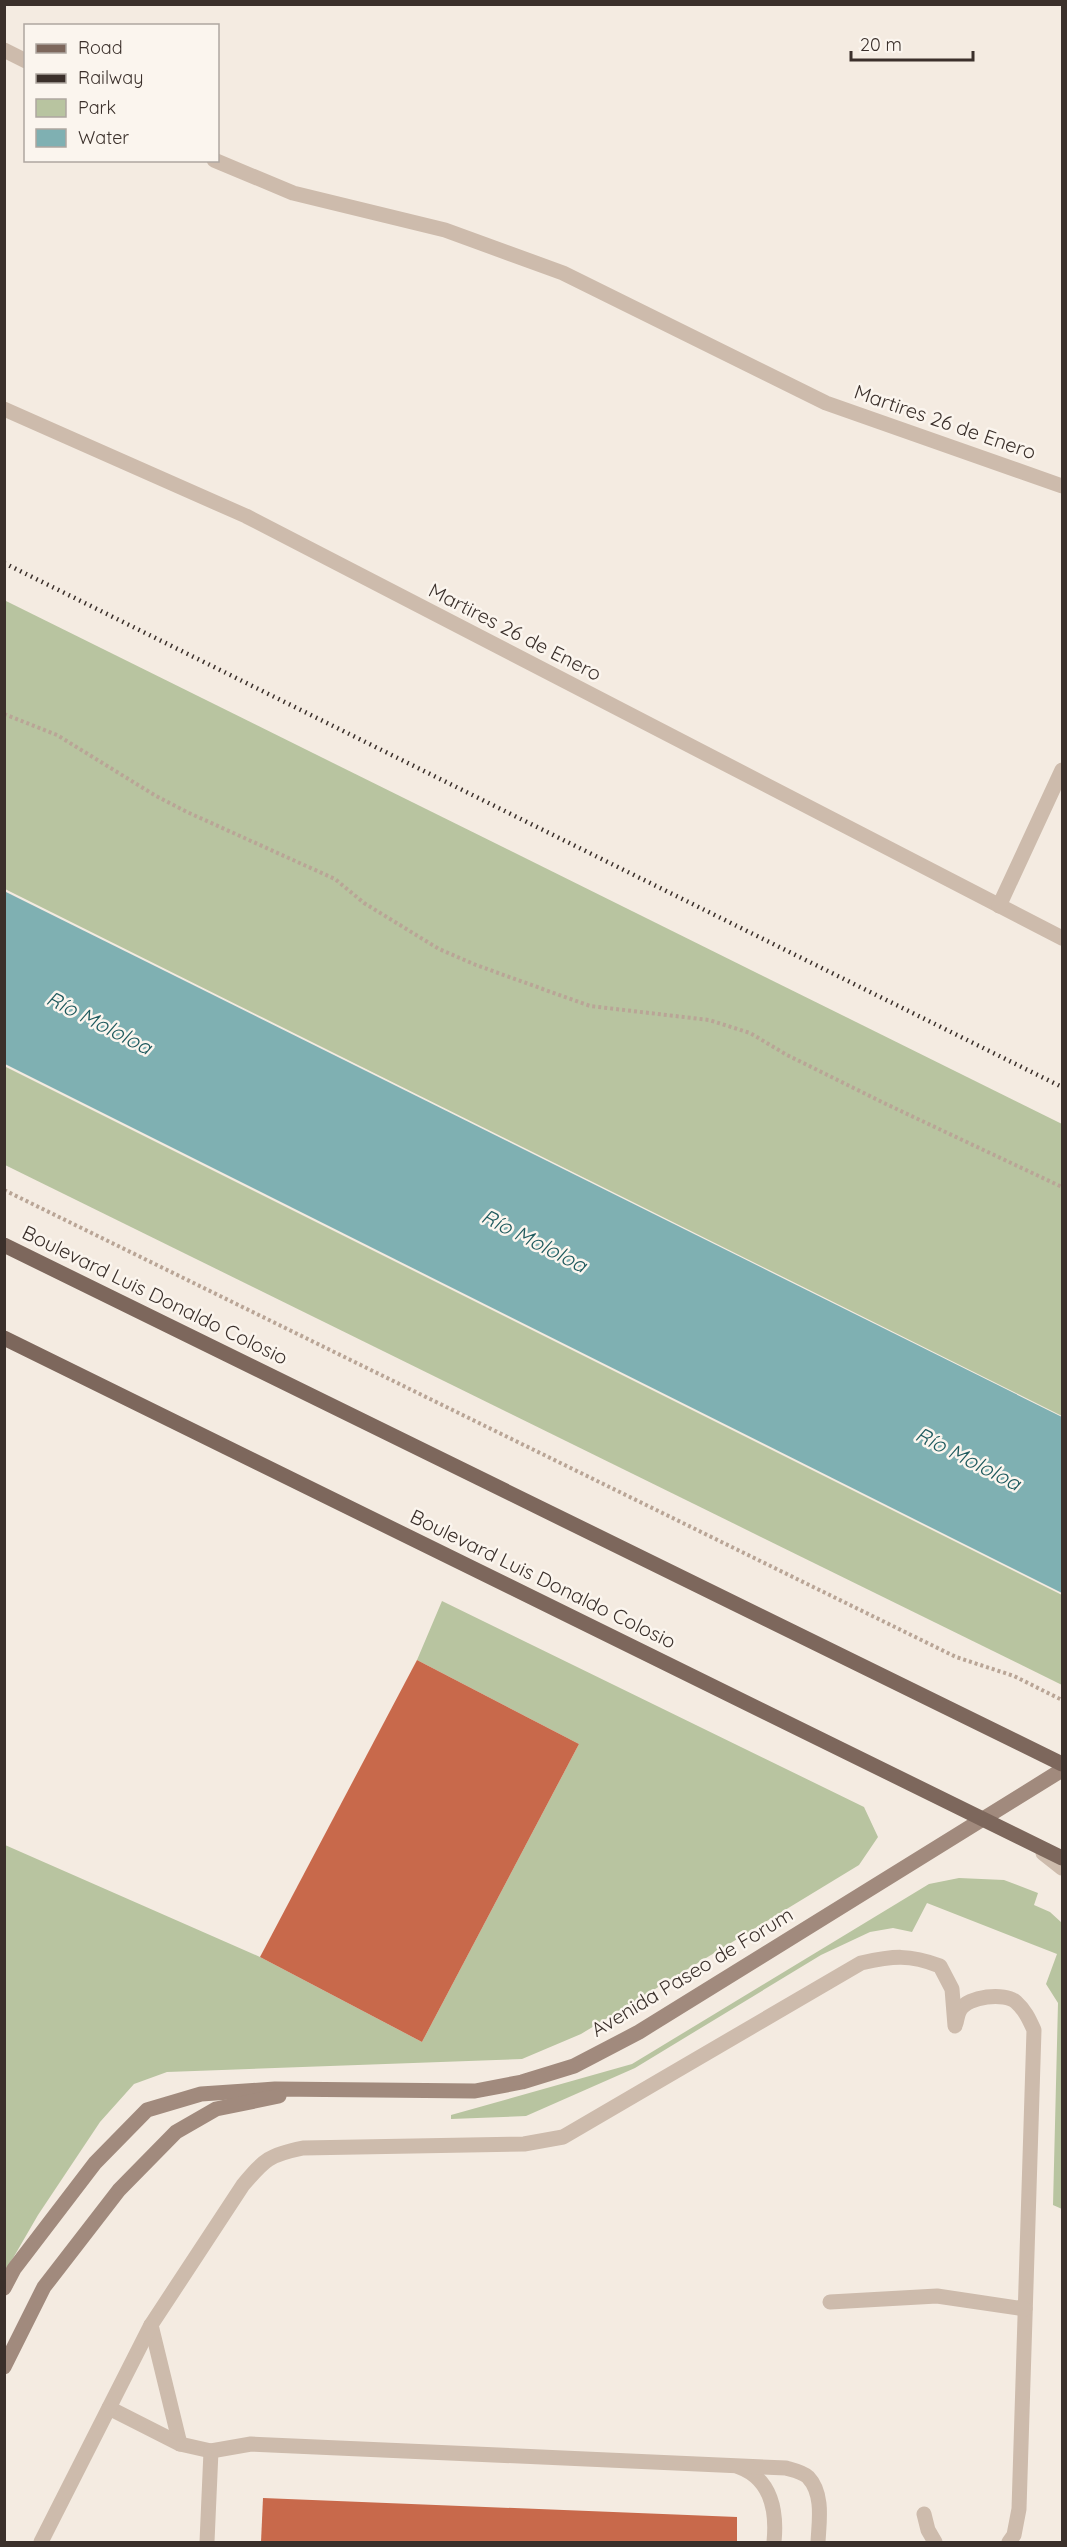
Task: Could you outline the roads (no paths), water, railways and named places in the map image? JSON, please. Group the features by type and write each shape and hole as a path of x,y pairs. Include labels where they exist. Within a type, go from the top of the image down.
{"main road":[{"name":"Boulevard Luis Donaldo Colosio","path":"4,1245 1062,1764"},
{"name":"Boulevard Luis Donaldo Colosio","path":"4,1338 1062,1858"}],"street":[{"path":"4,50 24,60"},
{"name":"Martires 26 de Enero","path":"219,162 293,193 445,230 564,273 826,403 1062,486"},
{"name":"Martires 26 de Enero","path":"4,409 246,516 1062,938"},
{"path":"999,906 1062,770"},
{"name":"Avenida Paseo de Forum","path":"4,2288 14,2269 94,2163 147,2110 201,2094 305,2089 475,2091 522,2082 574,2066 639,2032 1062,1770"},
{"path":"1012,1834 1056,1861 1062,1868"},
{"path":"41,2542 151,2325 243,2185 258,2167 275,2154 303,2148 524,2144 564,2137 861,1963 905,1955 940,1966 952,1989 955,2026 960,2009 974,1999 992,1996 1014,2000 1026,2013 1034,2030 1018,2509 1014,2535 1009,2542"},
{"name":"Avenida Paseo de Forum","path":"4,2367 44,2287 118,2190 176,2132 216,2109 305,2089"},
{"path":"830,2302 937,2296 1025,2308"},
{"path":"151,2325 180,2444"},
{"path":"109,2408 180,2444 211,2451 251,2444 786,2468 807,2475 815,2488 820,2510 818,2542"},
{"path":"207,2542 211,2451"},
{"path":"730,2464 750,2471 772,2500 776,2521 774,2542"},
{"path":"923,2542 924,2514 928,2530 935,2542"}],"water":[{"name":"Río Mololoa","path":"4,891 1062,1417 1062,1593 5,1064"}],"railway":[{"path":"4,563 1062,1087"}]}
